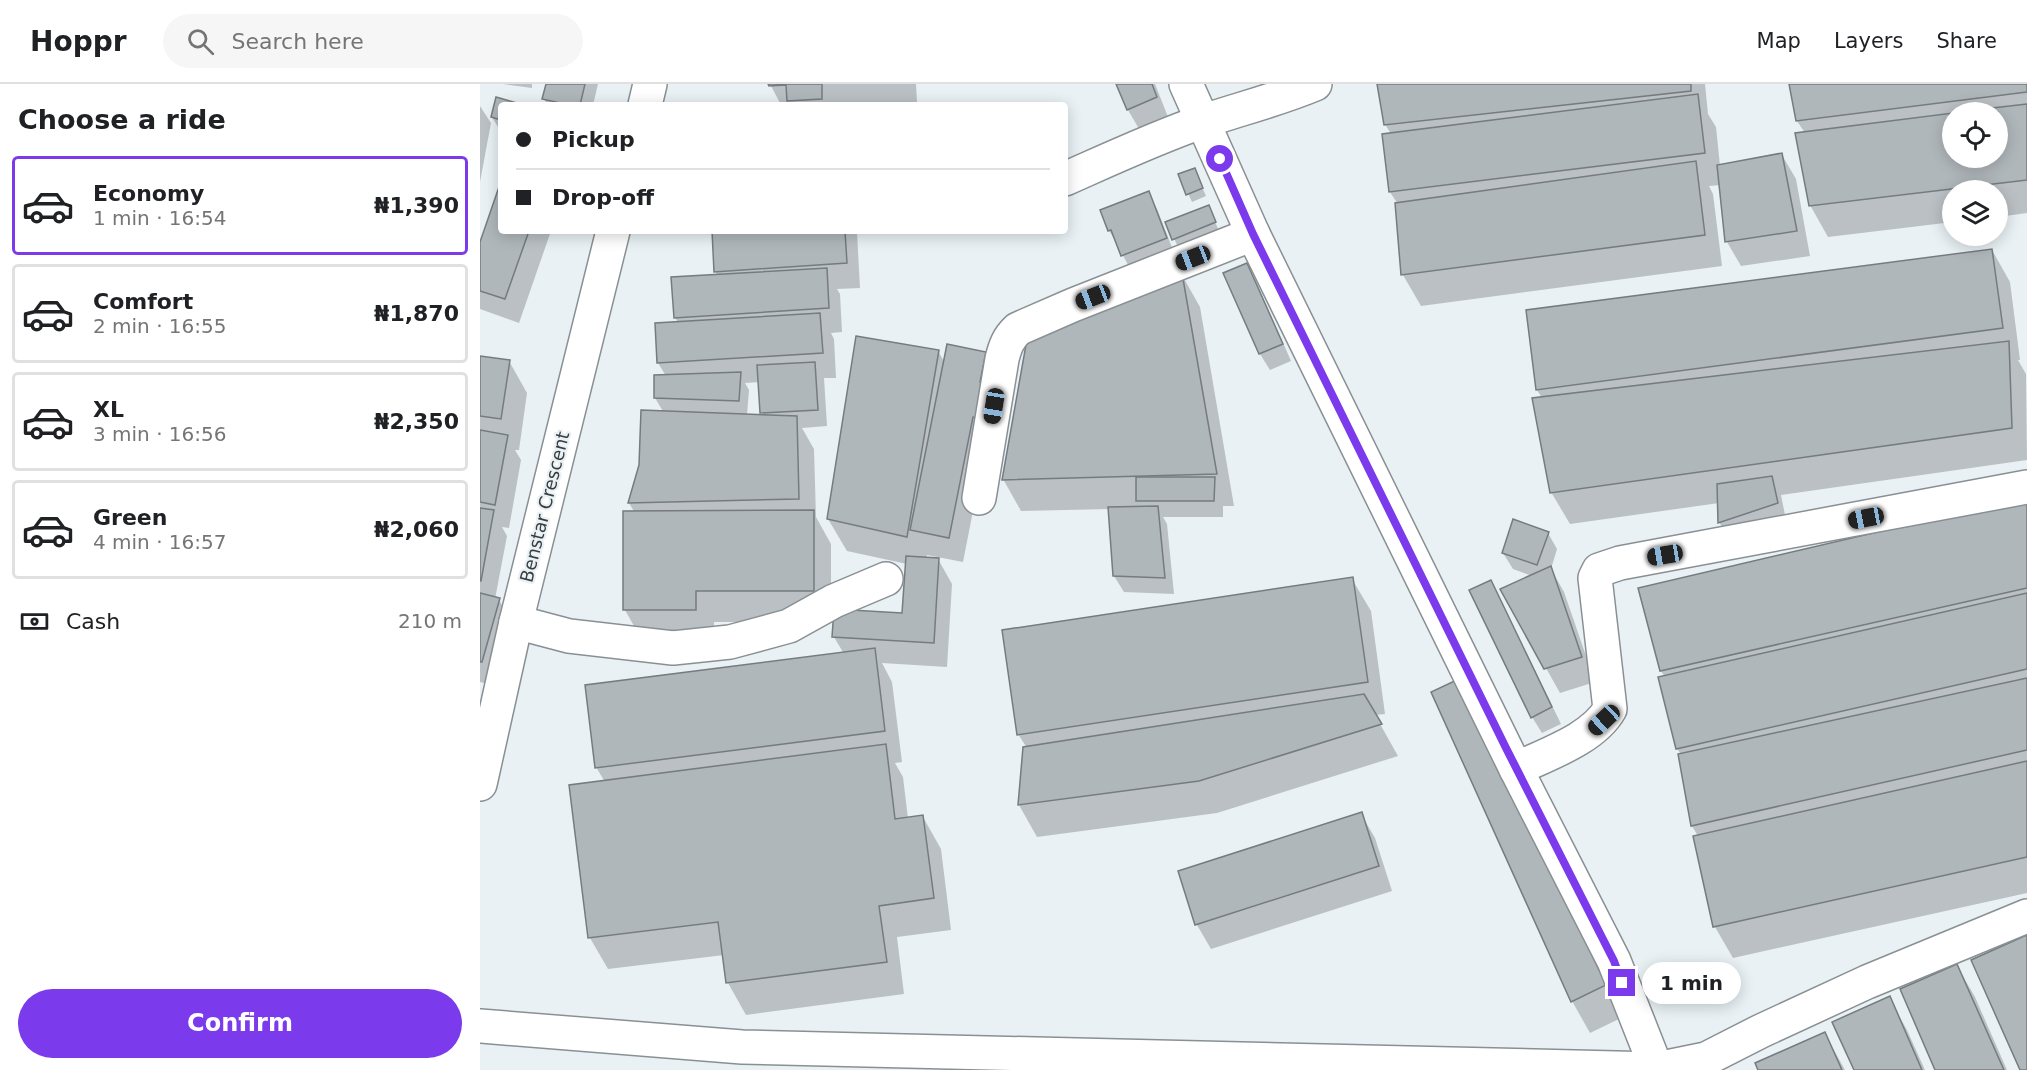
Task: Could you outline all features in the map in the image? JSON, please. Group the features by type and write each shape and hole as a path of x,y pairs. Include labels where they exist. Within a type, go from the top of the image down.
{"street":[{"path":"646,102 650,84"},
{"path":"1186,84 1253,234 1516,769 1614,961 1657,1069"},
{"path":"1068,178 1203,121 1254,107 1315,84"},
{"name":"Benstar Crescent","path":"480,784 516,622 613,234"},
{"path":"979,498 1002,359 1012,334 1018,329 1073,305 1253,234"},
{"path":"1516,769 1593,731 1604,720 1610,709 1595,578 1599,570 1620,563 2027,487"},
{"path":"516,622 569,636 673,648 730,642 789,626 834,601 886,579"},
{"path":"480,1026 742,1047 1657,1069 1707,1059 1761,1030 1867,982 2027,916"}],"building":[{"path":"546,84 585,84 581,102 556,102 542,99"},
{"path":"768,84 822,84 822,99 787,101 786,85 769,86"},
{"path":"1116,84 1152,84 1157,97 1127,110"},
{"path":"1377,84 1691,84 1691,91 1384,125"},
{"path":"1789,84 2027,84 2027,92 1796,121"},
{"path":"1698,94 1705,153 1389,192 1382,134"},
{"path":"496,97 514,102 498,102 498,119 491,117"},
{"path":"2027,104 2027,180 2008,182 2008,180 1942,180 1942,190 1809,206 1795,133 1942,114 1942,168 2008,168 2008,106"},
{"path":"1782,153 1797,231 1725,242 1717,165"},
{"path":"1696,161 1705,235 1401,275 1395,203"},
{"path":"1195,168 1203,188 1186,195 1178,174"},
{"path":"498,190 498,234 528,234 505,299 480,291 480,242"},
{"path":"1149,191 1167,238 1121,256 1100,210"},
{"path":"1209,205 1216,222 1172,240 1165,222"},
{"path":"712,234 845,234 847,263 714,272"},
{"path":"1992,249 2003,328 1536,390 1526,310"},
{"path":"1247,263 1283,344 1259,354 1223,273"},
{"path":"827,268 829,308 674,318 671,277"},
{"path":"1182,273 1217,474 1002,480 1027,339"},
{"path":"820,313 823,353 657,363 655,323"},
{"path":"856,336 939,350 907,537 827,519"},
{"path":"2009,341 2012,428 1550,493 1532,398"},
{"path":"947,344 986,352 980,382 993,385 987,419 973,417 949,538 910,530"},
{"path":"480,356 510,360 501,419 480,416"},
{"path":"815,362 818,410 760,413 757,365"},
{"path":"741,372 739,401 654,398 654,375"},
{"path":"641,410 797,416 799,499 628,503 639,465"},
{"path":"480,430 508,435 495,505 480,502"},
{"path":"1772,476 1778,503 1718,523 1717,484"},
{"path":"1136,477 1215,477 1214,501 1136,501"},
{"path":"2027,497 2027,588 1660,671 1638,588"},
{"path":"1158,506 1165,578 1113,576 1108,507"},
{"path":"480,508 494,510 481,581 480,581"},
{"path":"814,510 814,591 696,591 696,610 623,610 623,511"},
{"path":"1513,519 1549,532 1537,565 1502,553"},
{"path":"906,556 939,558 934,643 832,637 834,609 902,613"},
{"path":"1551,566 1582,657 1544,669 1500,589"},
{"path":"1353,577 1368,682 1017,735 1002,630"},
{"path":"1491,580 1552,707 1531,718 1469,590"},
{"path":"480,593 500,598 482,662 480,662"},
{"path":"2027,593 2027,669 1676,749 1658,677"},
{"path":"875,648 885,731 595,768 585,685"},
{"path":"1463,677 1606,985 1571,1002 1431,692"},
{"path":"2027,678 2027,750 1691,826 1678,754"},
{"path":"1364,694 1382,724 1199,781 1018,805 1023,747"},
{"path":"886,744 895,819 923,815 934,898 879,906 887,962 726,983 718,922 588,938 569,785"},
{"path":"2027,761 2027,857 1713,927 1693,836"},
{"path":"1362,812 1379,866 1195,925 1178,871"},
{"path":"2027,935 2027,1070 2020,1070 1971,960"},
{"path":"1957,964 2004,1070 1935,1070 1900,989"},
{"path":"1890,996 1922,1070 1854,1070 1832,1022"},
{"path":"1825,1032 1842,1070 1758,1070 1755,1063"}],"route":[{"path":"1220,159 1253,234 1506,748 1614,961 1622,983"}]}
